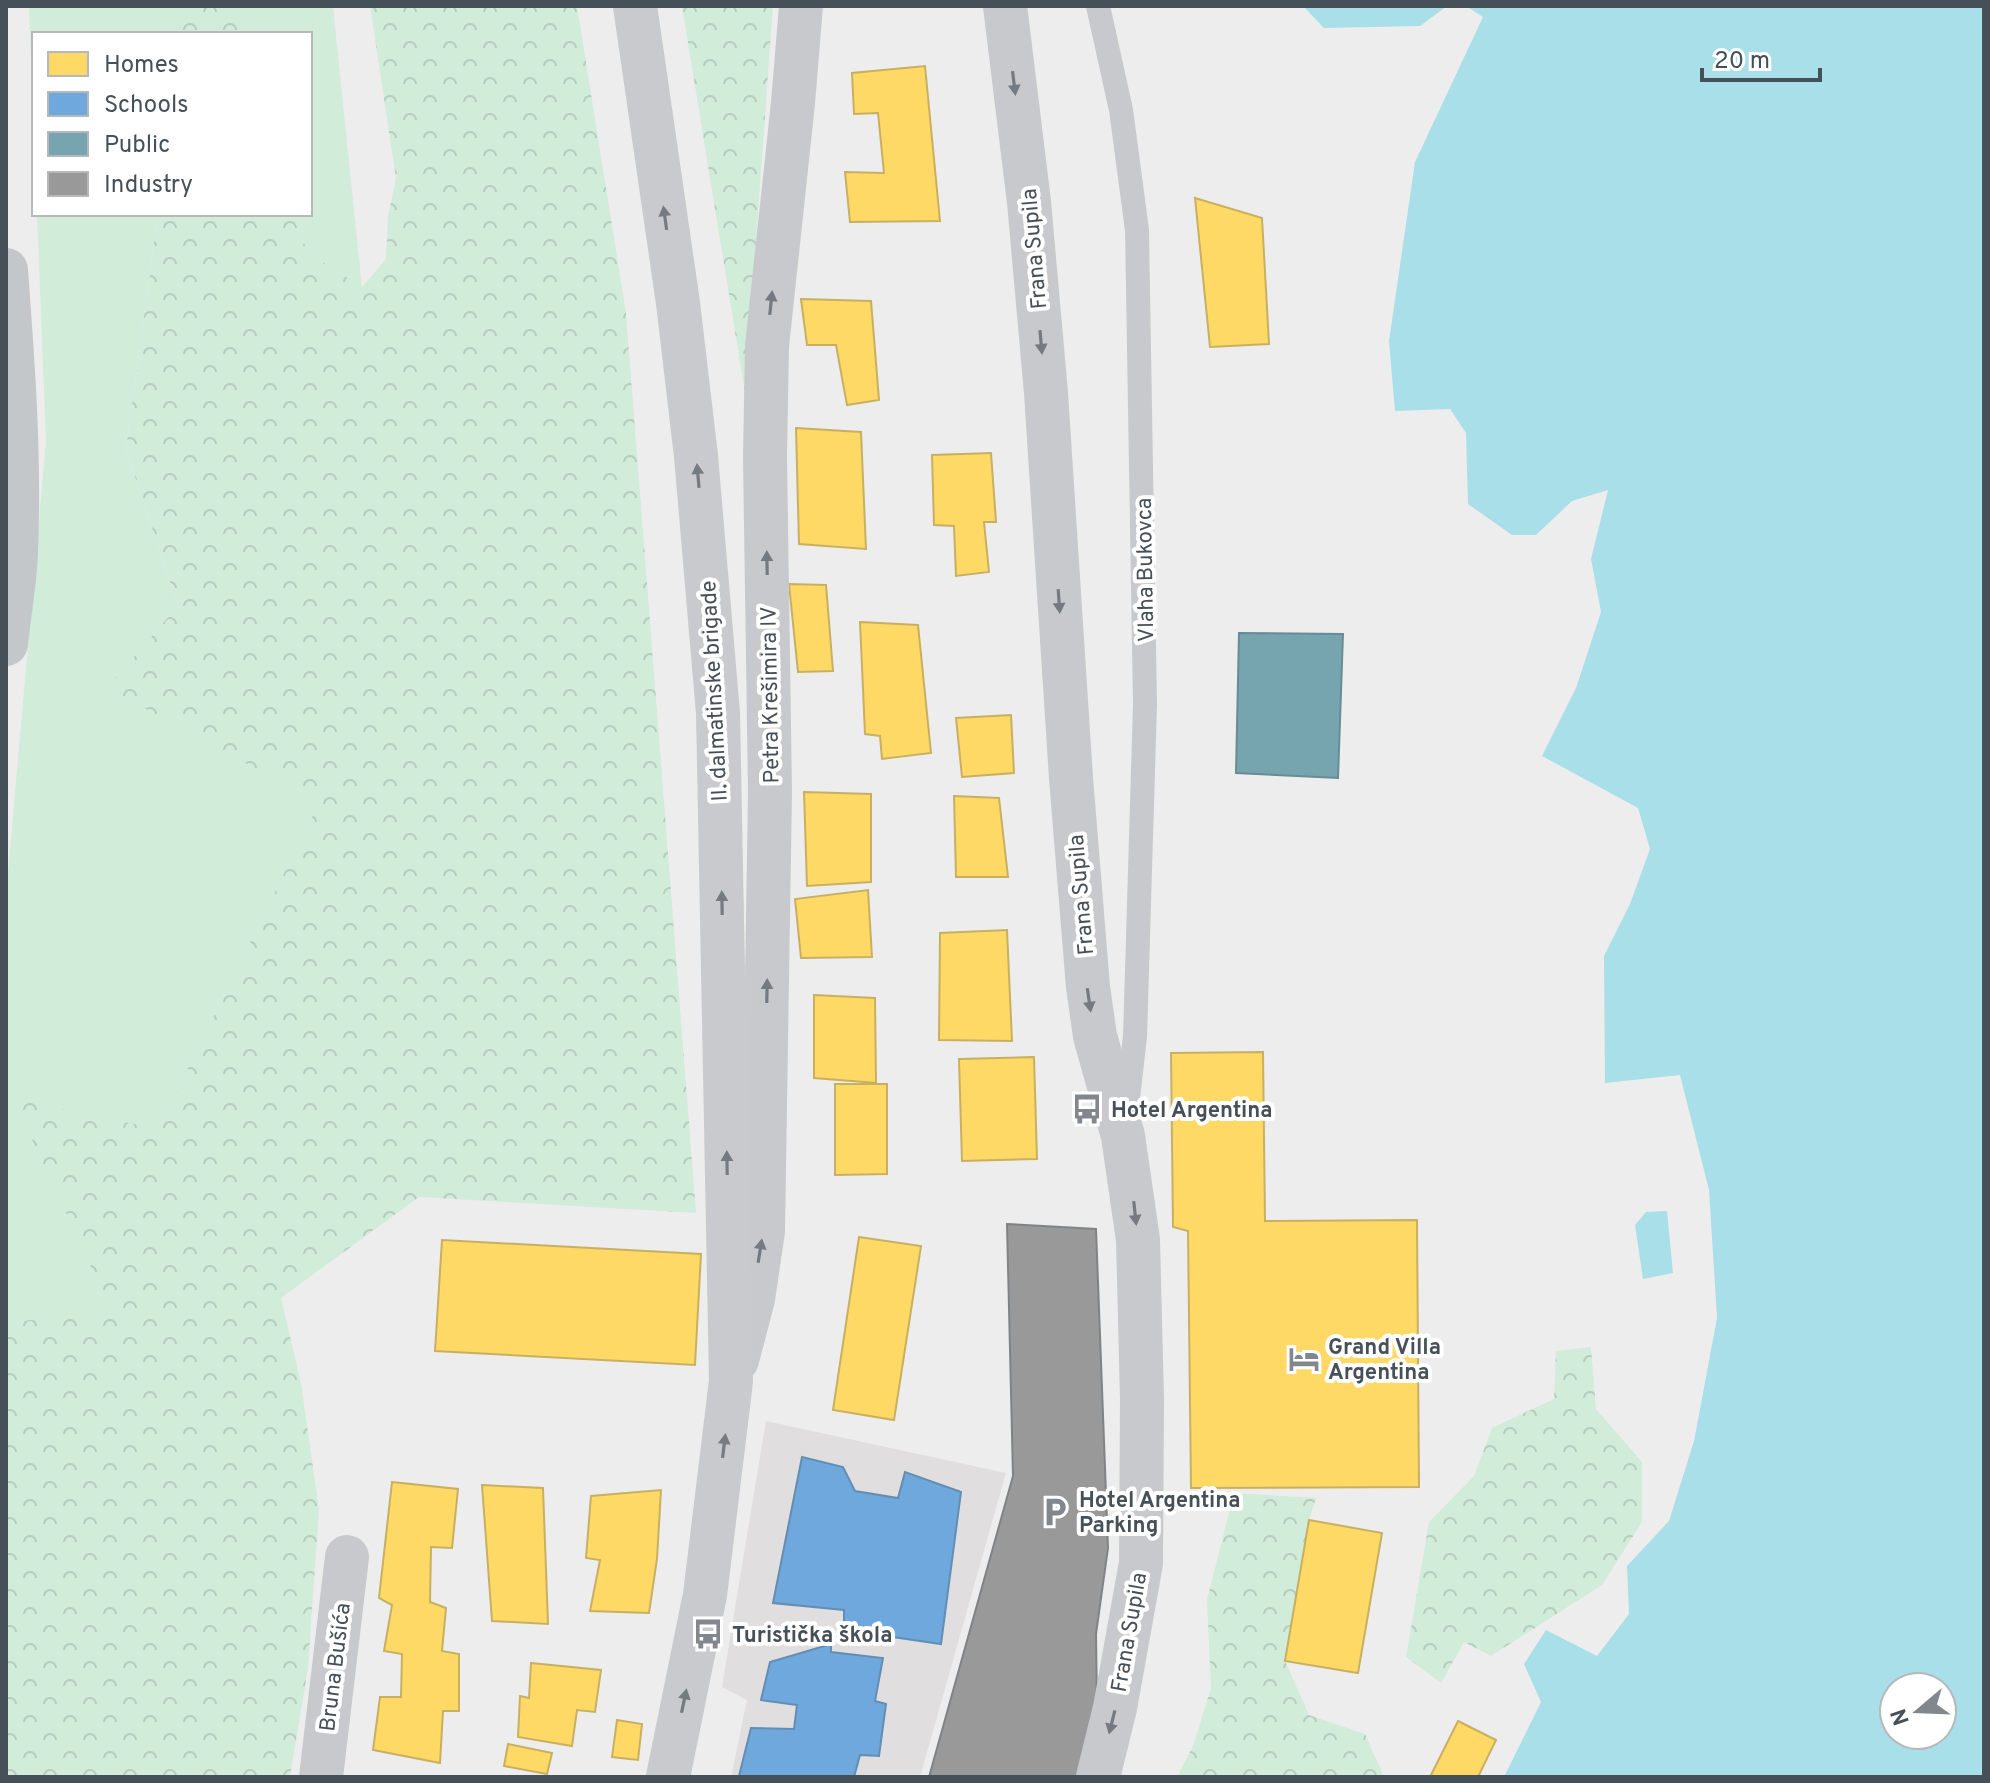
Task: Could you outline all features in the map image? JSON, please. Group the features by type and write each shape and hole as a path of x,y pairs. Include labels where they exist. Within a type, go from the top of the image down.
{"main road":[{"path":"6,270 17,479 16,554 6,644"}],"street":[{"name":"II. dalmatinske brigade","path":"635,6 678,303 696,456 718,713 731,1381 705,1595 668,1777"},
{"name":"Petra Krešimira IV","path":"731,1381 753,1299 763,1231 770,792 765,457 767,346 801,6"},
{"name":"Frana Supila","path":"1005,6 1029,202 1042,345 1088,987 1098,1050 1123,1136 1138,1240 1142,1399 1141,1563 1115,1708 1098,1777"},
{"name":"Bruna Bušića","path":"321,1777 347,1557"}],"lane":[{"name":"Vlaha Bukovca","path":"1098,6 1121,110 1137,230 1143,496 1145,704 1135,1037 1123,1136"}],"shaded area":[{"path":"766,1421 1006,1473 920,1777 731,1777 747,1700 722,1687"}],"green space":[{"path":"29,6 187,6 165,32 32,32 32,85"},
{"path":"187,6 221,6 259,26 258,32 165,32"},
{"path":"221,6 333,6 362,288 308,253 293,216 312,216 312,32 258,32 259,26"},
{"path":"370,6 577,6 626,313 696,1213 419,1197 281,1298 301,1383 319,1510 308,1668 290,1777 6,1777 6,1323 111,1310 13,1099 158,1129 319,803 107,688 178,606 126,449 158,216 293,216 308,253 362,287 386,259 388,216 396,178"},
{"path":"682,6 773,6 745,393"},
{"path":"37,216 158,216 126,449 178,606 108,688 320,802 158,1129 111,1311 6,1323 6,895 46,441"},
{"path":"1591,1347 1596,1409 1642,1462 1642,1522 1602,1585 1491,1656 1464,1642 1441,1683 1406,1657 1429,1522 1474,1476 1492,1428 1554,1399 1556,1351"},
{"path":"1234,1493 1316,1498 1309,1520 1285,1661 1309,1715 1365,1734 1384,1777 1177,1777 1193,1746 1211,1688 1207,1600"}],"water":[{"path":"1303,6 1447,6 1420,26 1324,28"},
{"path":"1466,6 1984,6 1984,1777 1504,1777 1541,1702 1524,1664 1546,1630 1597,1656 1629,1614 1627,1566 1669,1521 1694,1441 1717,1318 1709,1190 1680,1075 1605,1083 1604,956 1630,904 1650,849 1638,808 1542,756 1576,688 1601,612 1591,559 1608,490 1572,501 1536,535 1512,535 1468,504 1466,433 1450,409 1395,411 1389,341 1415,162 1483,17"},
{"path":"1667,1211 1673,1273 1643,1279 1635,1225 1646,1212"}],"building: Homes":[{"path":"925,66 940,221 850,222 845,172 884,173 878,113 854,114 852,73"},
{"path":"1195,198 1262,218 1269,344 1210,347"},
{"path":"801,299 871,301 879,400 847,405 836,345 807,345"},
{"path":"796,428 861,432 866,549 799,544"},
{"path":"991,453 996,522 984,522 989,572 956,576 954,526 934,525 932,455"},
{"path":"789,584 826,585 833,671 798,672"},
{"path":"860,622 918,625 931,753 882,759 880,736 865,734"},
{"path":"1011,715 1014,773 962,777 956,718"},
{"path":"804,792 871,794 871,882 807,886"},
{"path":"954,796 999,798 1008,877 956,877"},
{"path":"868,890 872,957 801,958 795,899"},
{"path":"1007,930 1012,1041 939,1040 940,933"},
{"path":"814,995 875,998 876,1083 814,1078"},
{"name":"Grand Villa Argentina","path":"1263,1052 1265,1221 1417,1220 1419,1487 1191,1488 1188,1231 1173,1227 1171,1053"},
{"path":"1034,1057 1037,1159 962,1161 959,1059"},
{"path":"835,1084 887,1084 887,1174 835,1175"},
{"path":"859,1237 921,1246 894,1420 833,1410"},
{"path":"442,1240 701,1254 695,1365 435,1351"},
{"path":"392,1482 458,1489 452,1548 431,1547 430,1602 446,1608 442,1651 459,1654 459,1711 443,1711 440,1763 373,1750 380,1697 401,1697 402,1654 384,1651 392,1605 379,1598"},
{"path":"482,1485 543,1488 548,1624 492,1621"},
{"path":"661,1490 657,1559 649,1613 590,1611 600,1560 586,1558 591,1496"},
{"path":"1309,1520 1382,1533 1358,1673 1285,1661"},
{"path":"531,1663 601,1670 595,1712 577,1710 572,1746 518,1737 520,1696 529,1698"},
{"path":"617,1720 642,1724 638,1760 612,1757"},
{"path":"1458,1721 1496,1740 1478,1777 1430,1777"},
{"path":"508,1744 552,1753 547,1774 504,1766"}],"building: Schools":[{"path":"802,1457 843,1467 855,1491 898,1498 905,1472 961,1492 941,1644 844,1630 844,1610 773,1603"},
{"path":"831,1644 831,1652 883,1658 875,1701 886,1704 879,1756 860,1755 854,1777 739,1776 751,1728 794,1729 797,1705 761,1700 770,1662"}],"building: Public":[{"path":"1239,633 1343,634 1338,778 1236,773"}],"building: Industry":[{"name":"Hotel Argentina Parking","path":"1007,1224 1096,1229 1108,1548 1096,1634 1097,1709 1077,1777 929,1777 1013,1476"}],"place":[{"name":"Hotel Argentina","path":"1087,1109"},
{"name":"Grand Villa Argentina","path":"1304,1359"},
{"name":"Hotel Argentina Parking","path":"1055,1512"},
{"name":"Turistička škola","path":"708,1634"}]}
